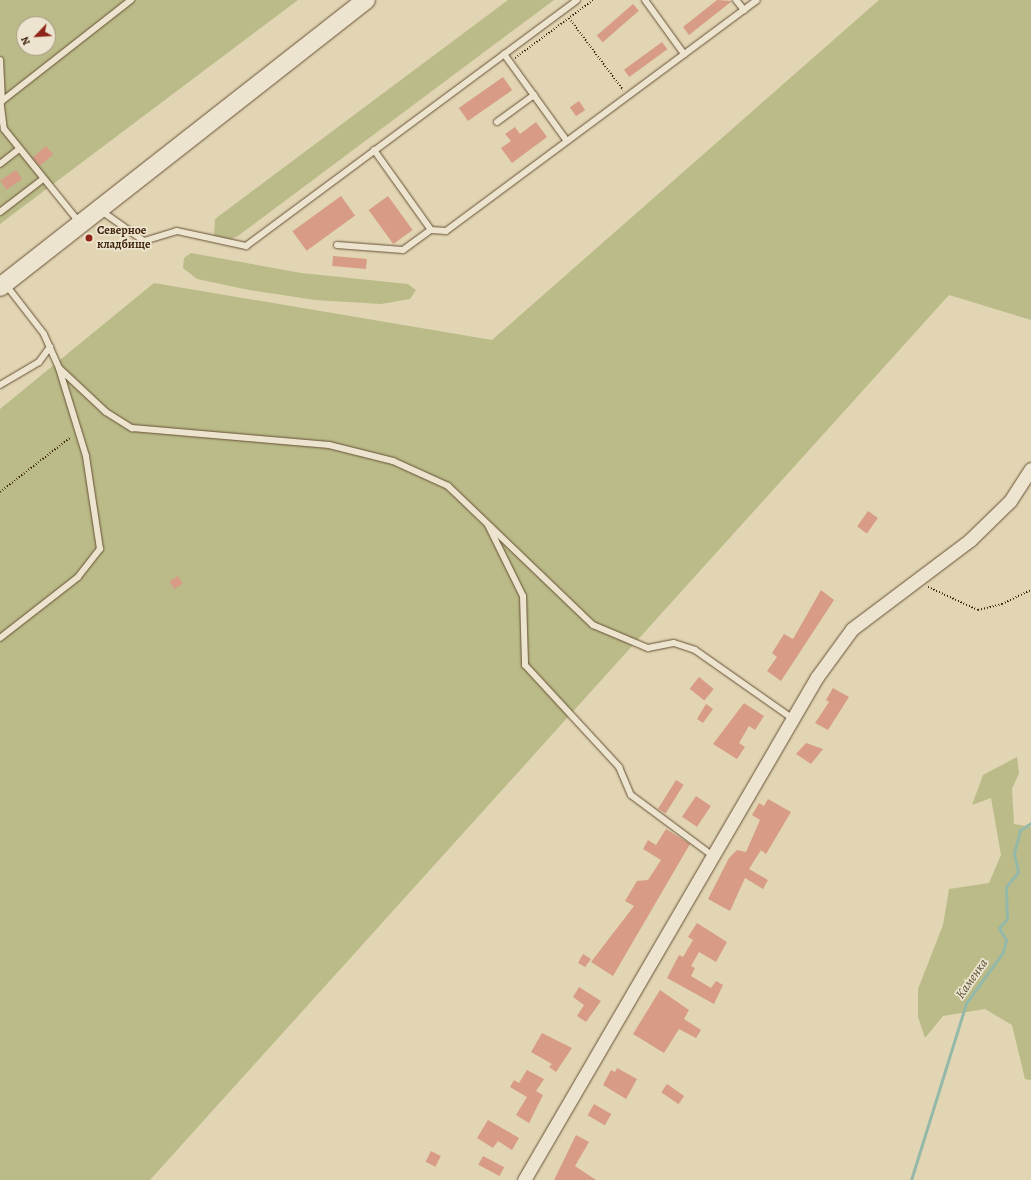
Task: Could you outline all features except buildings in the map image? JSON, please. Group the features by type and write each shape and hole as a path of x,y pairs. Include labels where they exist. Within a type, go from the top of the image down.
{"main road":[{"path":"2,286 366,0"}],"street":[{"path":"524,1180 817,676 852,629 914,580 970,540 1010,501 1031,469"}],"lane":[{"path":"1,99 131,0"},
{"path":"99,209 144,241 177,231 246,246 578,0"},
{"path":"645,0 684,54"},
{"path":"736,0 744,10"},
{"path":"337,245 403,250 431,230 446,231 757,0"},
{"path":"504,54 567,141"},
{"path":"0,60 2,129 80,224"},
{"path":"497,122 534,95"},
{"path":"0,164 19,149"},
{"path":"374,150 431,230"},
{"path":"0,212 43,179"},
{"path":"0,638 71,584 100,549 79,431 59,368 38,324 2,286"},
{"path":"0,385 39,362 50,347"},
{"path":"59,368 106,412 132,428 329,445 393,461 448,486 593,625 648,648 674,643 695,650 793,719"},
{"path":"487,522 523,596 525,665 620,767 631,795 713,856"}],"path":[{"path":"509,62 593,0"},
{"path":"569,18 627,96"},
{"path":"0,492 79,431"},
{"path":"914,580 978,610 1002,604 1031,590"}],"green space":[{"path":"0,0 298,0 0,224"},
{"path":"508,0 554,0 238,236 223,243 214,237 215,219"},
{"path":"879,0 1031,0 1031,320 949,295 150,1180 0,1180 0,409 154,283 492,340"},
{"path":"191,253 301,273 408,284 416,290 410,299 381,304 315,300 249,290 197,279 183,268 184,258"},
{"path":"1017,757 1019,773 1012,789 1014,824 1031,827 1031,1080 1025,1079 1012,1025 985,1009 943,1016 925,1038 918,1017 918,989 943,925 949,889 989,883 1001,855 991,798 972,805 983,775"}],"waterway":[{"name":"Каменка","path":"911,1180 966,1003 1003,952 1006,940 999,928 1007,919 1006,887 1018,872 1014,853 1020,830 1031,823"}],"place":[{"name":"Северное кладбище","path":"89,238"}]}
